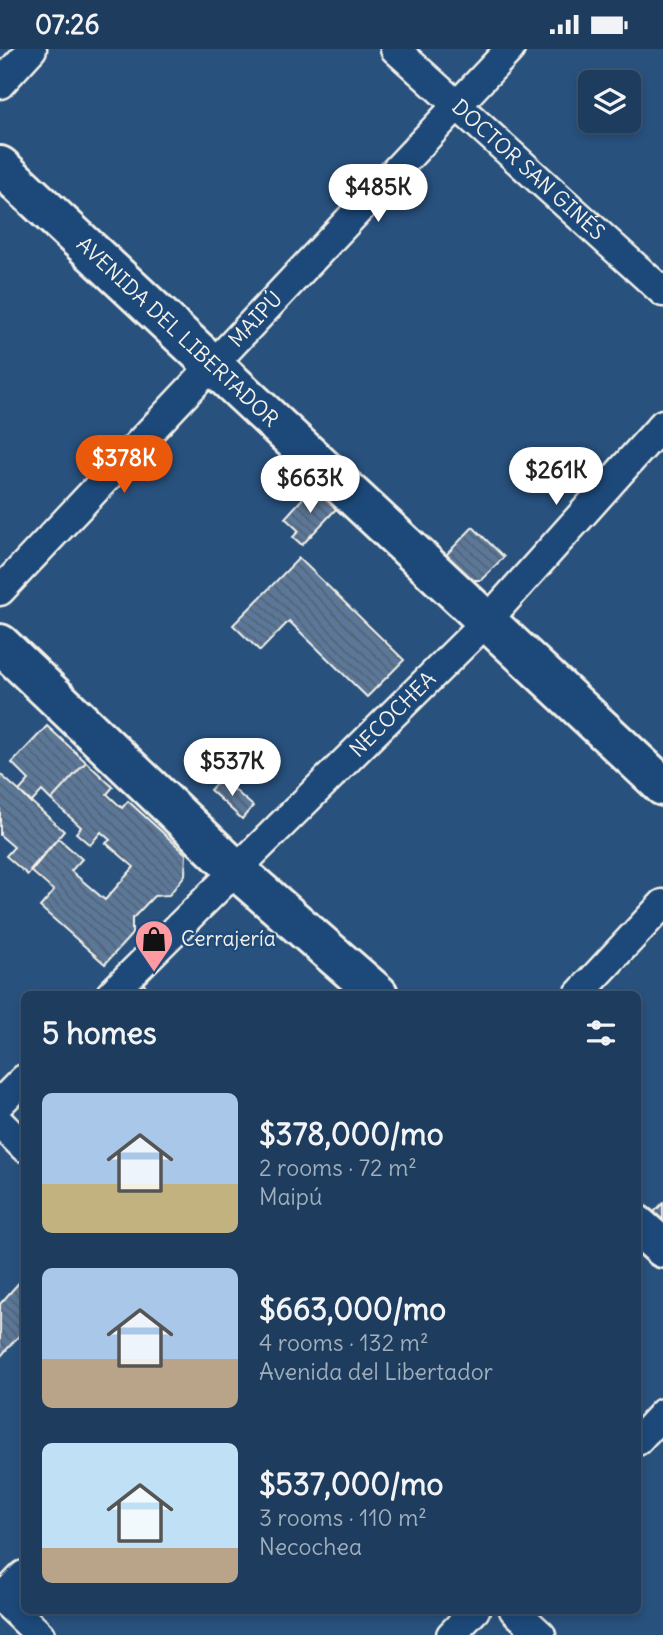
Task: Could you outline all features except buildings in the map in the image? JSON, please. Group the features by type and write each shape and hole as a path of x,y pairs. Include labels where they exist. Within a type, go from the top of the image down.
{"main road":[{"name":"AVENIDA DEL LIBERTADOR","path":"0,166 485,623 663,786"},
{"path":"0,644 236,870 375,991"},
{"path":"641,1229 663,1248"}],"street":[{"path":"0,84 32,49"},
{"name":"DOCTOR SAN GINÉS","path":"395,49 663,292"},
{"name":"MAIPÚ","path":"0,591 510,49"},
{"name":"NECOCHEA","path":"114,991 485,623 663,424"},
{"path":"582,991 663,904"},
{"path":"0,1103 21,1082"},
{"path":"0,1123 21,1144"},
{"path":"641,1437 663,1413"},
{"path":"21,1578 1,1599 40,1635"},
{"path":"451,1635 471,1614"},
{"path":"518,1614 541,1635"}],"place":[{"name":"Cerrajería","path":"154,973"}]}
